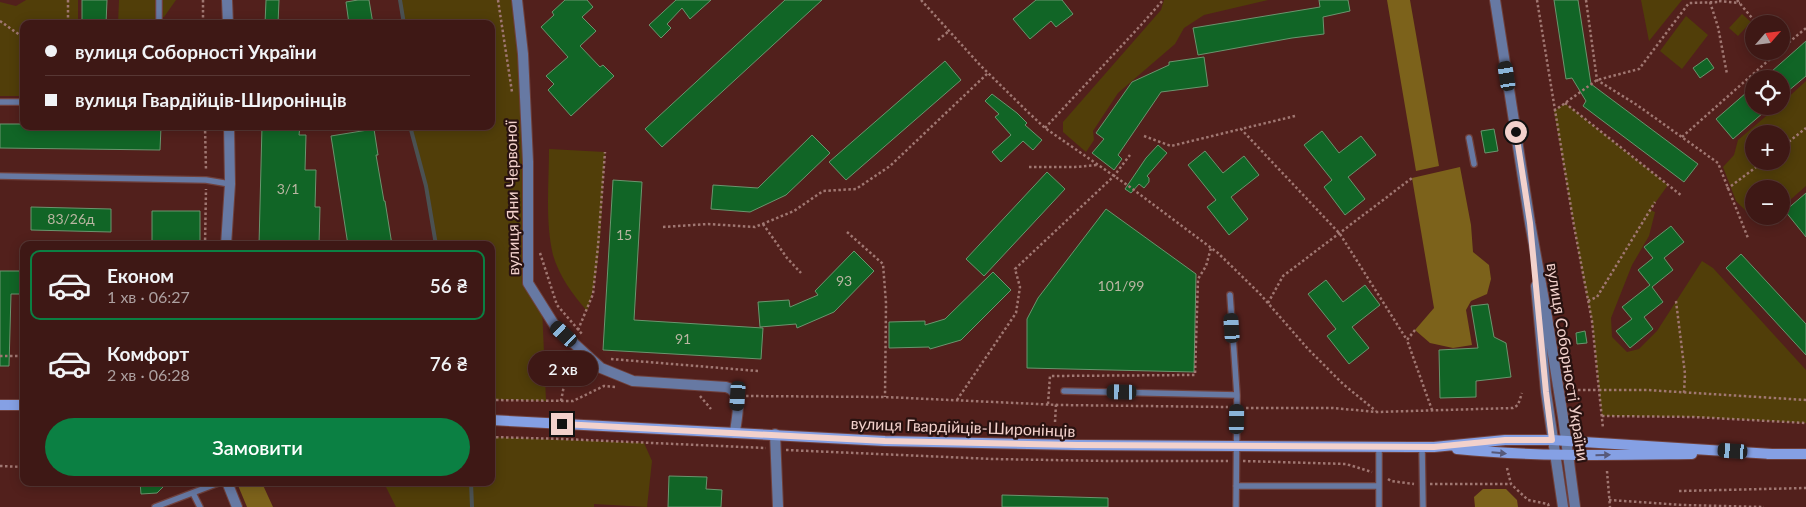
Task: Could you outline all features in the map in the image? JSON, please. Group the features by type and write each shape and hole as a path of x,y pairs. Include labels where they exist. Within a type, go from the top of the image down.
{"main road":[{"path":"0,405 20,405"},
{"name":"вулиця Гвардійців-Широнінців","path":"495,420 885,441 1237,447 1434,447 1506,454 1554,455 1806,454"},
{"name":"вулиця Гвардійців-Широнінців","path":"1434,447 1505,440 1552,440 1772,454"}],"street":[{"path":"228,0 228,20"},
{"name":"вулиця Яни Червоної","path":"517,0 528,162 528,283 555,326 601,368 633,381 726,387 734,390 738,396"},
{"name":"вулиця Соборності України","path":"1496,0 1530,223 1569,455 1575,507"},
{"path":"226,241 230,184 229,130"},
{"name":"вулиця Соборності України","path":"1530,223 1546,392 1563,507"},
{"path":"735,433 738,396"},
{"path":"775,434 778,507"},
{"path":"229,486 237,507"}],"lane":[{"path":"159,0 159,20"},
{"path":"0,102 20,102"},
{"path":"1469,138 1474,164"},
{"path":"0,176 206,180 230,184"},
{"path":"1230,295 1237,395 1236,507"},
{"path":"1064,391 1237,395"},
{"path":"1379,447 1379,507"},
{"path":"1422,447 1423,507"},
{"path":"155,507 211,486"},
{"path":"1236,486 1379,486"},
{"path":"193,493 200,507"}],"path":[{"path":"68,0 68,20"},
{"path":"203,0 203,20"},
{"path":"498,0 512,94"},
{"path":"921,0 988,73 1046,128 1211,248 1268,303 1308,349 1343,384 1378,412"},
{"path":"1046,128 1163,0"},
{"path":"1537,0 1554,111 1592,321 1603,428"},
{"path":"1586,0 1597,80"},
{"path":"1737,0 1750,15"},
{"path":"1554,111 1597,80 1639,69 1689,3 1719,1 1740,3"},
{"path":"1710,2 1718,26 1727,74"},
{"path":"0,21 20,35"},
{"path":"1790,42 1806,28"},
{"path":"938,40 949,31"},
{"path":"1682,137 1769,60"},
{"path":"663,227 708,224 755,227 794,211 823,191 856,190 890,166 988,73"},
{"path":"1597,80 1637,105 1718,163 1748,238"},
{"path":"1565,103 1682,196"},
{"path":"1144,136 1171,146 1294,116"},
{"path":"1790,141 1806,128"},
{"path":"1241,129 1340,234 1406,340 1432,410"},
{"path":"204,241 205,130"},
{"path":"561,401 572,342 592,294 598,246 605,152"},
{"path":"957,400 1016,313 1020,287 1015,269 1114,176 1130,155"},
{"path":"1029,167 1098,165"},
{"path":"1727,189 1752,170"},
{"path":"1268,303 1283,276 1412,178"},
{"path":"1588,301 1598,298 1654,202"},
{"path":"763,224 787,258 801,273"},
{"path":"847,232 883,264 886,304 885,397"},
{"path":"540,245 540,255 557,305 585,337"},
{"path":"1048,404 1050,376 1195,375 1198,279 1206,266 1211,248"},
{"path":"1676,301 1684,374 1684,392"},
{"path":"1406,340 1415,330"},
{"path":"0,356 20,356"},
{"path":"604,358 758,371"},
{"path":"495,400 574,401 604,386 623,388"},
{"path":"1578,390 1684,392 1806,400"},
{"path":"705,394 697,393 711,410"},
{"path":"738,396 885,397 1048,404 1333,408 1378,412 1513,408 1518,405 1522,393"},
{"path":"1055,422 1056,404"},
{"path":"1602,416 1694,417 1806,423"},
{"path":"495,437 992,459 1346,464 1391,481 1423,484 1511,484"},
{"path":"0,466 20,467"},
{"path":"1507,468 1511,484 1528,500 1548,504 1549,507"},
{"path":"1607,471 1610,507"},
{"path":"1679,491 1806,488"},
{"path":"1609,500 1683,505 1764,507"}],"shaded area":[{"path":"26,0 78,0 78,20 20,20 20,96 0,96 0,2 16,6"},
{"path":"119,0 176,0 164,17 154,20 118,20"},
{"path":"401,0 517,0 528,283 542,306 546,401 495,399 495,241 435,241 427,186 412,130 495,130 495,20 404,20"},
{"path":"1164,0 1268,0 1204,15 1184,28 1175,44 1118,93 1093,131 1094,140 1086,152 1063,132 1063,122 1161,10"},
{"path":"1387,0 1410,0 1439,166 1416,171"},
{"path":"1641,0 1682,0 1649,41"},
{"path":"1742,14 1745,17 1745,28 1738,36 1729,28"},
{"path":"1686,16 1708,35 1682,69 1660,51"},
{"path":"1806,81 1806,186 1790,200 1790,180 1745,180 1745,210 1736,201 1723,167 1734,155 1738,140 1745,134 1745,170 1790,170 1790,125 1756,125 1767,115 1790,115 1790,96"},
{"path":"1565,103 1668,185 1650,210 1655,212 1649,236 1632,265 1611,318 1612,337 1627,352 1639,349 1657,331 1702,261 1713,268 1806,370 1806,423 1694,417 1602,416 1592,321 1554,111"},
{"path":"549,149 605,152 599,253 587,311 567,285 553,255 548,215"},
{"path":"1460,167 1471,225 1473,252 1489,265 1491,279 1487,294 1471,301 1466,310 1472,345 1453,348 1430,343 1415,330 1434,308 1412,178"},
{"path":"495,437 644,443 652,461 647,507 594,504 594,507 396,507 386,486 495,486"},
{"path":"238,486 263,486 273,507 247,507"},
{"path":"1483,489 1506,489 1517,500 1518,507 1475,507 1474,497"}],"building":[{"path":"82,0 107,0 106,20 82,20"},
{"path":"266,0 279,0 278,20 265,20"},
{"path":"369,0 372,20 348,20 346,2"},
{"path":"565,0 587,0 593,7 582,17 596,31 580,46 600,67 603,65 614,76 571,116 548,90 554,84 546,76 568,57 541,27 554,15 552,12"},
{"path":"676,0 711,0 690,19 682,8 667,24 671,28 661,38 649,25"},
{"path":"785,0 822,0 662,147 645,129"},
{"path":"1036,0 1062,0 1073,14 1056,27 1051,21 1030,39 1013,19"},
{"path":"1319,0 1348,0 1350,11 1323,17 1324,34 1198,55 1193,28 1320,7"},
{"path":"1554,0 1578,0 1591,84 1698,164 1684,182 1583,106 1586,101 1572,78 1566,79"},
{"path":"1806,41 1806,76 1790,89 1790,70 1773,70 1784,60 1790,60 1790,55"},
{"path":"1204,57 1208,86 1161,92 1118,155 1122,159 1114,170 1092,153 1104,139 1096,133 1132,82 1169,65 1169,62"},
{"path":"1707,58 1714,68 1700,78 1693,68"},
{"path":"945,61 961,80 846,180 829,162"},
{"path":"992,94 1017,113 1027,123 1025,125 1042,140 1033,150 1023,141 1001,162 992,152 1011,135 995,117 999,114 985,101"},
{"path":"1745,94 1745,115 1761,115 1749,125 1745,125 1745,129 1733,139 1716,119"},
{"path":"0,124 20,124 20,130 161,130 160,150 0,148"},
{"path":"1494,129 1498,151 1485,153 1481,131"},
{"path":"262,130 300,130 299,135 306,135 305,170 316,170 315,207 320,207 319,241 259,241"},
{"path":"374,130 378,155 376,155 391,241 347,241 331,136"},
{"path":"1322,131 1339,153 1361,136 1376,155 1348,177 1365,199 1345,215 1324,187 1332,180 1304,145"},
{"path":"812,135 830,153 786,195 750,212 711,209 713,185 758,188"},
{"path":"1158,145 1167,153 1147,176 1149,182 1144,188 1139,184 1131,193 1125,189 1146,158"},
{"path":"1205,151 1223,173 1244,156 1259,175 1231,197 1248,219 1229,235 1207,207 1216,200 1188,165"},
{"path":"1047,172 1065,189 984,276 966,259"},
{"path":"613,180 642,182 634,320 763,328 761,359 603,350"},
{"path":"1806,193 1806,237 1790,217 1790,207"},
{"path":"31,207 111,209 111,232 31,230"},
{"path":"1106,209 1196,274 1194,372 1027,368 1027,319 1038,298"},
{"path":"152,211 200,211 200,241 152,241"},
{"path":"1671,226 1684,242 1664,258 1673,270 1652,287 1663,302 1644,317 1653,329 1630,348 1616,331 1632,319 1622,307 1650,285 1638,270 1653,258 1644,247"},
{"path":"854,251 874,271 834,312 797,328 796,324 760,327 758,302 789,300 790,307 818,295 815,291"},
{"path":"1741,254 1806,324 1806,355 1726,268"},
{"path":"0,271 20,271 20,294 11,294 9,366 0,366"},
{"path":"993,272 1011,290 961,340 930,349 929,347 889,348 889,322 925,321 925,325 945,319"},
{"path":"1326,280 1343,302 1365,285 1380,305 1352,327 1369,348 1349,364 1327,336 1336,329 1308,294"},
{"path":"1488,304 1494,337 1506,343 1511,377 1476,381 1476,397 1440,398 1439,350 1478,348 1471,306"},
{"path":"1585,331 1587,343 1577,344 1576,333"},
{"path":"669,476 707,477 706,489 722,490 721,507 668,507"},
{"path":"140,486 164,486 157,493 141,494"},
{"path":"1002,495 1108,498 1108,507 1002,507"}],"waterway":[{"path":"400,0 403,20"},
{"path":"411,130 426,186 435,241"},
{"path":"471,486 472,507"}],"route":[{"path":"562,424 885,441 1077,445 1434,447 1505,440 1552,440 1530,223 1516,132"}]}
